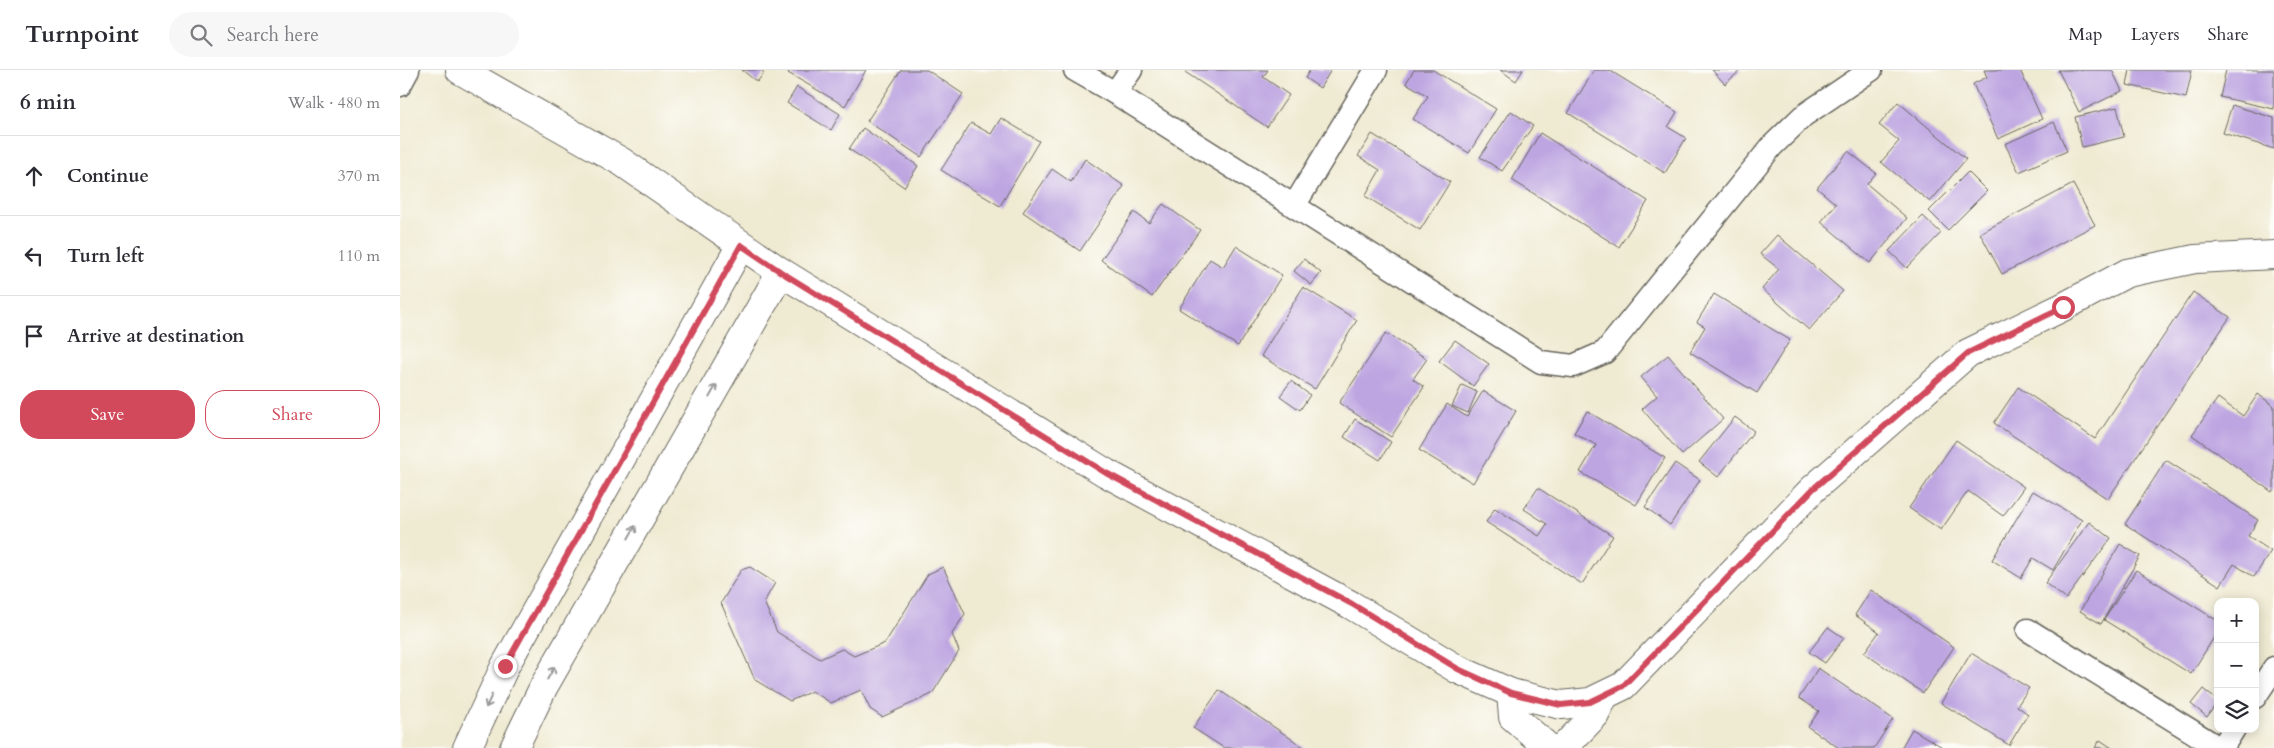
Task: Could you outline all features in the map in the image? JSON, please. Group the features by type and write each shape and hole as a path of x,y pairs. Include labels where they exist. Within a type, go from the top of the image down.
{"street":[{"path":"400,85 408,70"},
{"path":"460,70 622,162 781,272 1106,473 1352,604 1458,669 1511,693 1561,705 1590,702 1623,686 1813,489 1968,353 2063,307 2127,272 2195,259 2274,255"},
{"path":"1075,70 1115,92 1541,362 1572,366 1605,352 1772,146 1803,116 1871,70"},
{"path":"1115,92 1130,70"},
{"path":"1294,206 1376,70"},
{"path":"467,748 505,666 741,245"},
{"path":"514,748 544,686 781,272"},
{"path":"2028,630 2220,748 2231,733"},
{"path":"2259,691 2274,668"},
{"path":"1511,693 1513,717 1549,748"},
{"path":"1564,748 1595,715 1604,696"}],"building":[{"path":"742,70 761,70 764,73 757,82"},
{"path":"790,70 866,70 845,106 788,73"},
{"path":"901,70 927,70 963,94 921,157 867,121"},
{"path":"1187,70 1268,70 1263,77 1289,95 1267,127 1185,72"},
{"path":"1310,70 1331,70 1320,88 1305,78"},
{"path":"1414,70 1433,70 1496,109 1469,153 1413,119 1428,96 1406,83"},
{"path":"1500,70 1523,70 1516,81"},
{"path":"1594,70 1609,70 1677,112 1668,127 1686,138 1665,173 1568,113"},
{"path":"1712,70 1741,70 1725,84"},
{"path":"1984,70 2020,70 2042,119 1998,139 1973,84 1987,77"},
{"path":"2058,70 2112,70 2122,91 2079,112"},
{"path":"2130,70 2192,70 2186,98 2127,85"},
{"path":"2226,70 2274,70 2274,109 2220,97"},
{"path":"797,87 840,114 831,130 787,103"},
{"path":"1898,102 1966,159 1930,202 1881,162 1899,141 1879,125"},
{"path":"2232,105 2274,118 2274,149 2223,133"},
{"path":"2117,107 2124,137 2082,147 2075,117"},
{"path":"1511,111 1533,126 1502,171 1480,157"},
{"path":"1001,118 1039,141 1000,206 941,170 971,123 991,134"},
{"path":"2054,122 2067,151 2019,172 2005,144"},
{"path":"863,128 918,166 904,187 849,149"},
{"path":"1540,133 1648,201 1619,247 1512,180"},
{"path":"1372,134 1450,182 1420,230 1365,196 1380,170 1358,156"},
{"path":"1848,151 1876,173 1867,184 1907,218 1870,263 1821,222 1836,204 1817,188"},
{"path":"1085,159 1124,186 1080,251 1023,212 1052,169 1071,182"},
{"path":"1968,172 1987,191 1948,230 1929,211"},
{"path":"2073,184 2095,225 2002,274 1980,233"},
{"path":"1163,204 1200,230 1152,297 1101,260 1134,212 1149,223"},
{"path":"1923,216 1941,233 1907,268 1889,251"},
{"path":"1777,235 1843,291 1809,330 1762,289 1779,269 1760,254"},
{"path":"1236,246 1282,275 1238,346 1179,309 1210,259 1223,267"},
{"path":"1304,259 1321,273 1311,285 1294,271"},
{"path":"1303,287 1357,320 1315,389 1261,356"},
{"path":"2193,292 2230,317 2108,499 1994,423 2018,387 2095,439"},
{"path":"1714,294 1790,340 1757,393 1690,352 1705,327 1697,322"},
{"path":"1386,333 1427,359 1413,379 1424,387 1391,437 1339,403"},
{"path":"1455,340 1489,364 1473,386 1439,361"},
{"path":"1668,355 1723,419 1682,455 1642,409 1657,396 1641,377"},
{"path":"1291,381 1310,395 1300,410 1280,396"},
{"path":"1462,385 1477,392 1468,413 1452,406"},
{"path":"1483,391 1516,411 1473,483 1419,450 1447,404 1467,417"},
{"path":"2258,394 2274,406 2274,488 2272,492 2192,435 2218,398 2243,416"},
{"path":"1587,411 1665,458 1636,505 1580,472 1596,445 1574,433"},
{"path":"1735,417 1754,431 1718,477 1699,462"},
{"path":"1355,419 1391,442 1380,460 1344,437"},
{"path":"1956,440 2024,487 2003,516 1968,491 1941,530 1909,508"},
{"path":"2166,460 2258,520 2248,536 2271,551 2254,577 2234,564 2220,586 2125,524"},
{"path":"1675,463 1700,480 1670,525 1645,507"},
{"path":"1538,488 1613,536 1582,584 1486,522 1495,508 1539,536 1547,524 1524,509"},
{"path":"2033,491 2082,520 2053,570 2033,558 2021,578 1992,560"},
{"path":"2089,522 2111,538 2066,599 2045,583"},
{"path":"2120,544 2140,556 2101,624 2080,611"},
{"path":"750,567 775,583 764,602 777,632 820,659 842,649 854,656 885,643 928,574 943,567 965,614 952,634 959,651 932,694 882,717 870,709 861,690 831,703 812,691 790,701 755,680 721,603 741,570"},
{"path":"2136,570 2214,619 2214,637 2191,674 2104,620"},
{"path":"1871,590 1954,647 1923,693 1864,653 1879,632 1855,615"},
{"path":"1828,627 1844,638 1825,663 1809,652"},
{"path":"1971,653 2029,688 2017,706 2028,714 2009,745 1941,703"},
{"path":"1818,668 1893,719 1874,748 1839,748 1808,727 1819,711 1799,698"},
{"path":"2203,689 2214,698 2214,707 2207,717 2191,704"},
{"path":"1219,690 1305,748 1224,748 1193,728"},
{"path":"1912,729 1944,748 1901,748"},
{"path":"2100,740 2112,748 2095,748"}],"route":[{"path":"505,666 741,245 781,272 1106,473 1352,604 1458,669 1511,693 1561,705 1590,702 1623,686 1813,489 1968,353 2063,307"}]}
